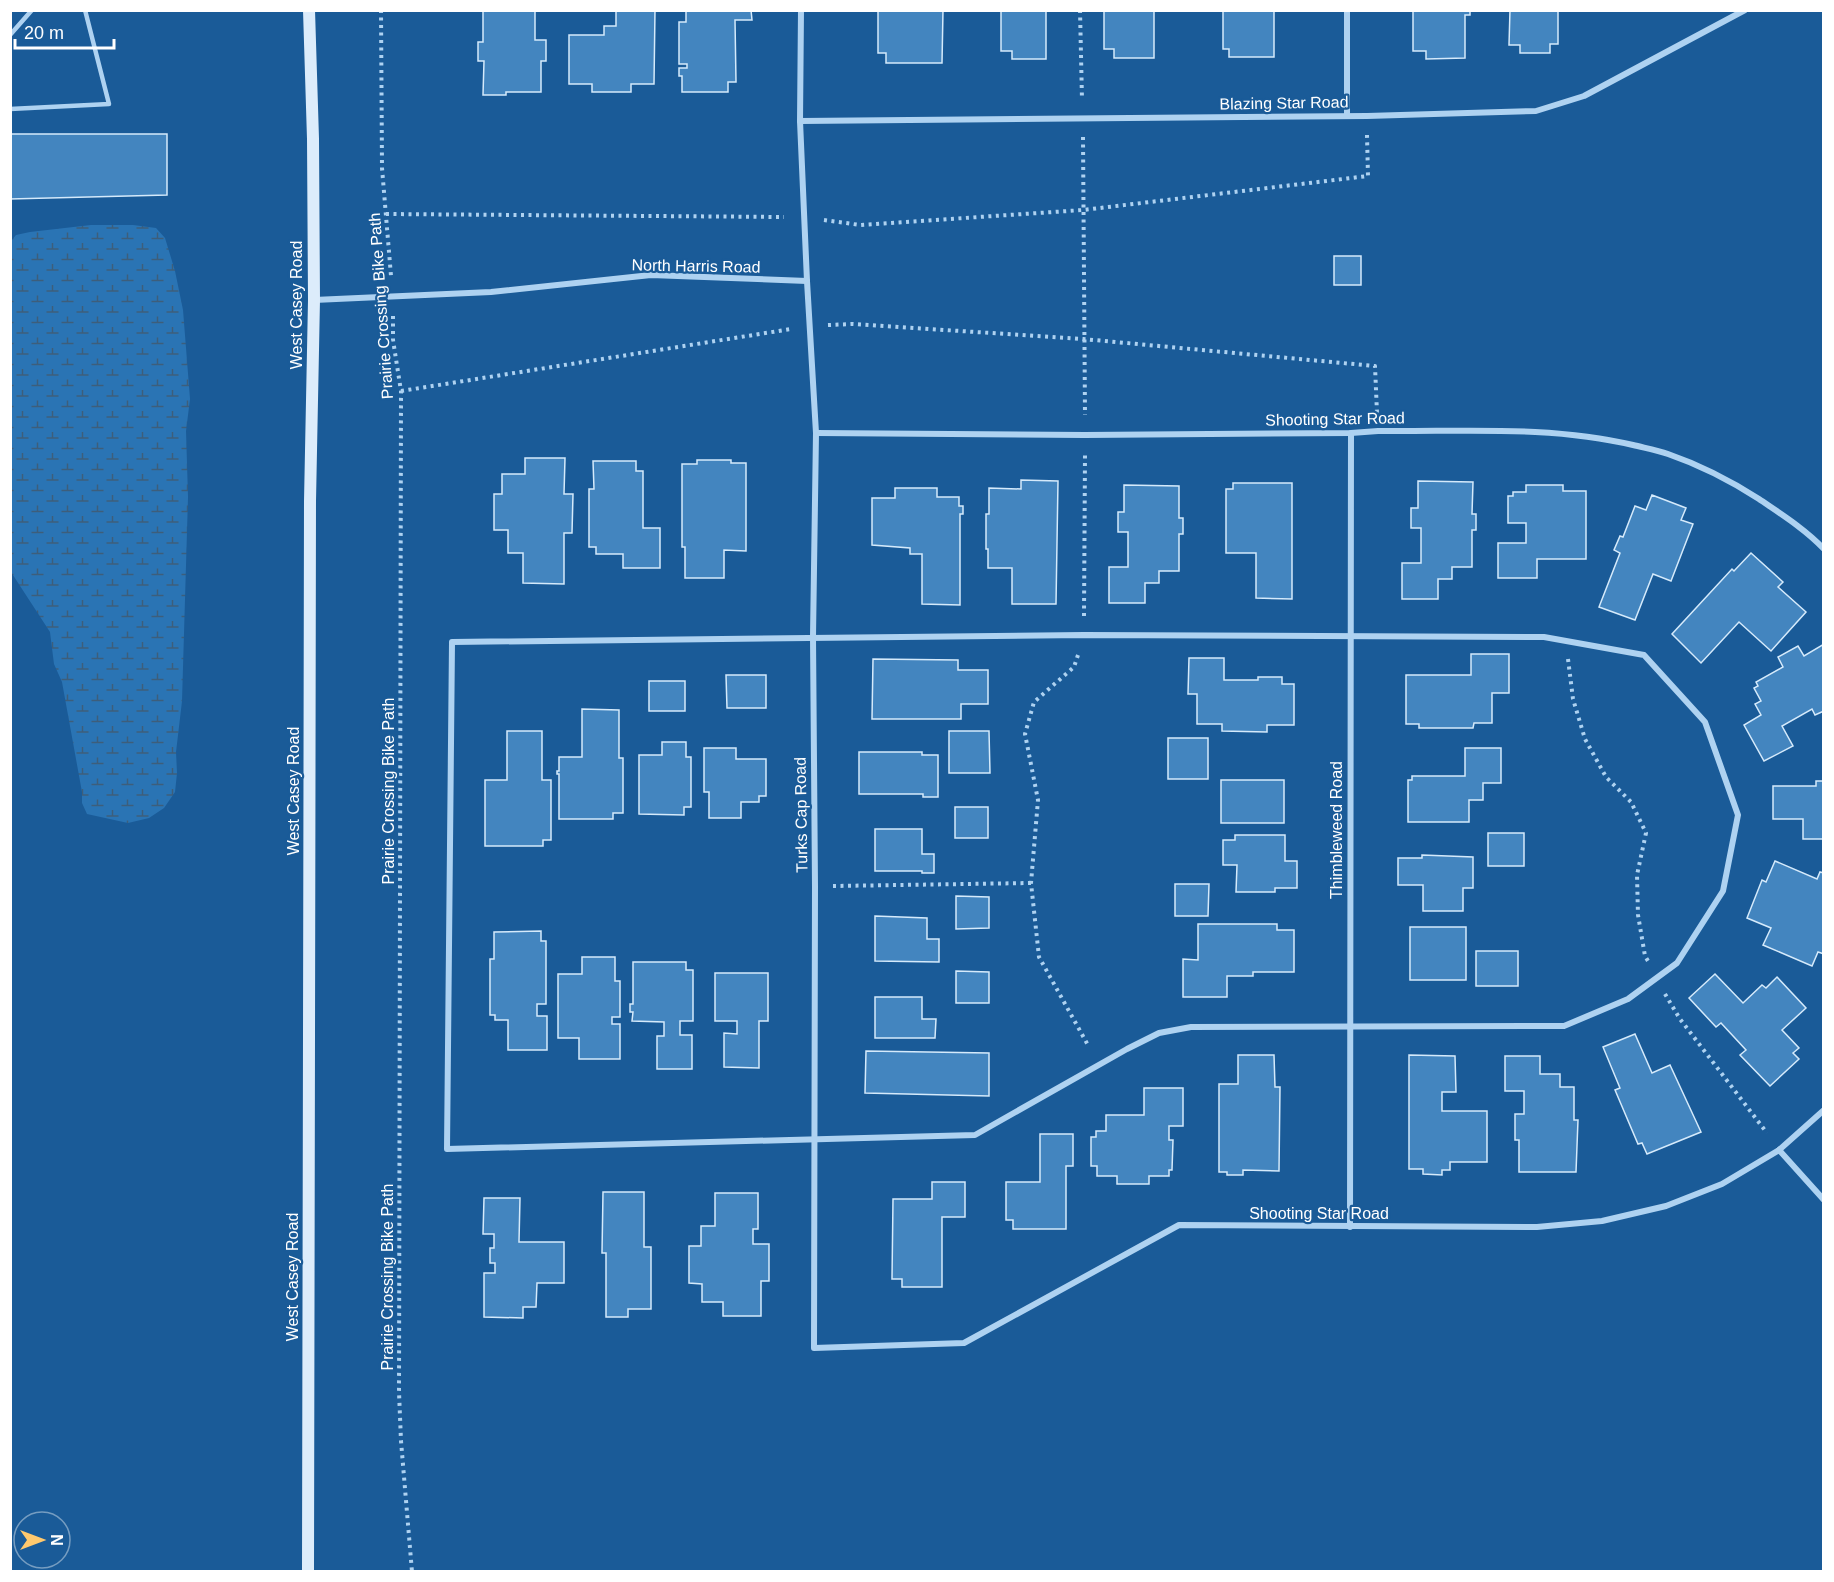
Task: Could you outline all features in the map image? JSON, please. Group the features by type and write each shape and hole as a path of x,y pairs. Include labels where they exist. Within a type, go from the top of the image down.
{"main road":[{"name":"West Casey Road","path":"308,1572 310,501 314,300 309,10"}],"street":[{"path":"801,10 800,121 807,281"},
{"path":"1347,10 1347,115"},
{"name":"Blazing Star Road","path":"800,121 1366,116 1536,111 1584,96 1745,10"},
{"name":"North Harris Road","path":"314,300 491,292 651,275 807,281"},
{"name":"Turks Cap Road","path":"807,281 816,433 813,637 814,1348"},
{"name":"Shooting Star Road","path":"816,433 1085,435 1351,434 1378,431 1570,435 1616,441 1667,453 1742,488 1785,516 1824,549"},
{"name":"Thimbleweed Road","path":"1350,1227 1351,434"},
{"path":"1084,635 1544,637 1644,655 1705,722 1738,815 1724,891 1677,963 1628,999 1564,1026 1191,1027 1159,1033 975,1135 447,1149 452,642 813,637 1084,635"},
{"name":"Shooting Star Road","path":"814,1348 964,1343 1179,1225 1537,1227 1602,1221 1666,1206 1722,1184 1779,1150 1824,1110"},
{"path":"1779,1150 1824,1200"}],"lane":[{"path":"10,35 32,10"},
{"path":"10,109 109,104 85,10"}],"path":[{"name":"Prairie Crossing Bike Path","path":"381,10 382,168 393,297 393,340 401,391 399,1392 412,1572"},
{"path":"1080,10 1083,118 1084,635 1074,666 1034,702 1025,734 1038,800 1030,883 1039,957 1099,1065"},
{"path":"386,214 804,217 860,225 1083,210 1368,176 1366,116"},
{"path":"401,391 809,326 853,324 1083,339 1375,366 1378,431"},
{"path":"1565,641 1573,699 1585,739 1606,777 1631,802 1646,833 1637,875 1638,915 1645,956 1680,1018 1779,1150"},
{"path":"815,886 1030,883"}],"green space":[{"path":"91,225 133,225 156,228 165,238 183,310 190,399 186,431 188,497 182,701 176,752 175,792 164,808 149,818 128,823 87,814 82,803 62,682 54,664 50,632 11,572 11,241 16,235 30,232"}],"building":[{"path":"483,10 535,10 535,40 546,40 546,61 541,61 541,92 506,92 506,95 483,95 484,61 478,61 478,42 483,42"},
{"path":"616,10 655,10 654,84 631,84 631,92 592,92 592,84 569,84 569,35 604,35 604,26 616,26"},
{"path":"686,10 751,10 752,20 735,20 736,82 728,82 728,92 682,92 682,76 679,76 679,68 687,68 687,64 679,64 679,22 686,22"},
{"path":"878,10 943,10 942,63 886,63 886,53 878,53"},
{"path":"1001,10 1046,10 1046,59 1012,59 1012,51 1001,51"},
{"path":"1104,10 1154,10 1154,58 1114,58 1114,49 1104,49"},
{"path":"1223,10 1274,10 1274,57 1229,57 1229,49 1223,49"},
{"path":"1413,10 1470,10 1470,15 1465,15 1465,58 1426,59 1426,51 1413,51"},
{"path":"1510,10 1558,10 1558,44 1550,44 1550,53 1520,53 1520,45 1509,45"},
{"path":"10,134 167,134 167,195 10,199"},
{"path":"1334,256 1361,256 1361,285 1334,285"},
{"path":"525,458 565,458 564,494 573,494 572,533 564,533 564,584 523,583 523,553 508,553 508,530 494,530 494,494 502,494 502,474 525,474"},
{"path":"697,460 731,460 731,463 746,463 746,551 724,550 724,578 685,578 685,547 682,547 682,464 697,464"},
{"path":"593,461 636,461 636,471 643,471 643,528 660,528 660,568 623,568 623,554 596,554 596,547 589,547 589,489 594,489"},
{"path":"1021,480 1058,481 1056,604 1012,604 1012,568 988,568 986,514 989,514 989,488 1021,489"},
{"path":"1418,481 1473,482 1472,514 1476,514 1476,530 1472,530 1472,567 1452,567 1452,579 1438,579 1438,599 1402,599 1402,563 1421,563 1421,528 1411,528 1411,508 1418,508"},
{"path":"1233,483 1292,483 1292,599 1256,598 1256,553 1226,553 1226,489 1233,489"},
{"path":"1124,485 1179,486 1179,518 1183,518 1183,534 1179,534 1179,571 1159,571 1159,583 1145,583 1145,603 1109,603 1109,567 1128,567 1128,532 1118,532 1118,512 1124,512"},
{"path":"1526,485 1563,485 1563,491 1586,491 1586,559 1537,559 1537,578 1498,578 1498,543 1526,543 1526,523 1508,523 1508,496 1513,496 1513,492 1526,492"},
{"path":"895,488 937,488 937,497 959,497 959,506 963,506 963,514 960,514 960,605 922,604 922,554 910,554 910,548 872,545 872,498 895,498"},
{"path":"1652,495 1686,508 1681,520 1693,524 1671,581 1653,574 1635,620 1599,607 1620,553 1614,550 1620,536 1623,537 1635,506 1646,510"},
{"path":"1751,553 1783,582 1778,587 1806,612 1771,651 1739,622 1701,663 1672,634 1732,569 1734,571"},
{"path":"1824,644 1824,711 1815,715 1812,709 1782,726 1793,746 1764,761 1744,725 1761,715 1755,704 1761,701 1754,688 1758,686 1756,682 1783,667 1778,657 1798,646 1804,656"},
{"path":"1471,654 1509,654 1509,693 1492,693 1492,723 1474,723 1473,728 1419,728 1419,724 1406,724 1406,675 1471,675"},
{"path":"1189,658 1224,658 1224,680 1282,677 1282,684 1294,684 1294,725 1267,725 1267,732 1222,731 1222,724 1197,724 1197,694 1188,694"},
{"path":"873,659 958,660 958,670 988,670 988,704 961,704 961,719 872,719"},
{"path":"726,675 766,675 766,708 727,708"},
{"path":"649,681 685,681 685,711 649,711"},
{"path":"582,709 619,710 619,758 623,758 623,813 613,813 613,819 559,819 559,774 557,771 559,771 559,757 582,757"},
{"path":"507,731 542,731 542,780 551,780 551,840 543,840 543,846 485,846 485,780 507,780"},
{"path":"949,731 989,731 990,773 949,773"},
{"path":"1168,738 1208,738 1208,779 1168,779"},
{"path":"662,742 686,742 686,757 691,757 691,807 684,807 684,815 639,814 639,755 662,755"},
{"path":"704,748 736,748 736,759 766,759 766,796 759,796 759,802 741,802 741,818 709,818 709,792 704,792"},
{"path":"1465,748 1501,748 1501,783 1483,783 1483,800 1469,800 1469,822 1408,822 1408,780 1412,780 1412,776 1465,776"},
{"path":"859,752 922,752 922,755 938,755 938,797 923,797 923,794 859,794"},
{"path":"1221,780 1284,780 1284,823 1221,823"},
{"path":"1816,781 1824,781 1824,839 1803,839 1803,819 1773,819 1773,786 1816,786"},
{"path":"955,807 988,807 988,838 955,838"},
{"path":"875,829 922,829 922,854 934,854 934,873 875,871"},
{"path":"1488,833 1524,833 1524,866 1488,866"},
{"path":"1235,835 1285,835 1285,861 1297,861 1297,888 1275,888 1275,892 1236,892 1237,865 1223,865 1223,840 1235,840"},
{"path":"1422,855 1473,857 1473,888 1463,888 1463,911 1423,911 1423,885 1398,885 1398,858 1422,858"},
{"path":"1775,861 1817,879 1820,872 1824,873 1824,954 1818,952 1812,966 1763,945 1771,928 1747,918 1762,880 1766,882"},
{"path":"1175,884 1209,884 1208,916 1175,916"},
{"path":"956,896 989,897 989,928 956,929"},
{"path":"875,916 927,918 927,939 939,939 939,962 875,961"},
{"path":"1198,924 1277,924 1277,930 1294,930 1294,972 1253,972 1253,976 1227,976 1227,997 1183,997 1183,959 1198,960"},
{"path":"1410,927 1466,927 1466,980 1410,980"},
{"path":"541,931 541,941 546,941 546,1004 537,1004 537,1016 547,1016 547,1050 508,1050 508,1020 495,1020 495,1015 490,1015 490,959 494,959 494,932"},
{"path":"1476,951 1518,951 1518,986 1476,986"},
{"path":"582,957 615,957 615,981 620,981 620,1017 612,1017 612,1024 620,1024 620,1059 579,1059 579,1038 558,1038 558,974 582,974"},
{"path":"633,962 686,962 686,970 693,970 693,1021 680,1021 680,1035 692,1035 692,1069 657,1069 657,1036 664,1036 664,1022 632,1021 633,1012 630,1012 630,1004 633,1004"},
{"path":"956,971 989,972 989,1003 956,1003"},
{"path":"715,973 768,973 768,1021 759,1021 759,1068 724,1067 724,1033 737,1034 737,1021 715,1021"},
{"path":"1715,974 1743,1003 1762,985 1766,988 1777,977 1806,1008 1782,1030 1799,1048 1793,1053 1799,1059 1770,1086 1740,1055 1746,1050 1721,1023 1716,1027 1689,998"},
{"path":"875,997 922,997 922,1019 936,1019 935,1038 875,1038"},
{"path":"1635,1034 1652,1073 1670,1065 1701,1132 1647,1154 1642,1143 1638,1144 1615,1090 1620,1088 1603,1047"},
{"path":"866,1051 989,1053 989,1096 865,1093"},
{"path":"1238,1055 1274,1055 1275,1087 1280,1087 1279,1171 1243,1170 1243,1175 1227,1175 1227,1172 1219,1172 1219,1084 1238,1084"},
{"path":"1409,1055 1455,1056 1456,1092 1442,1092 1442,1111 1487,1111 1487,1162 1450,1162 1450,1170 1442,1170 1442,1175 1423,1174 1423,1169 1409,1169"},
{"path":"1505,1056 1540,1056 1540,1074 1560,1074 1560,1087 1574,1087 1574,1120 1578,1120 1576,1172 1519,1172 1519,1140 1515,1140 1515,1114 1524,1114 1524,1091 1505,1091"},
{"path":"1144,1088 1183,1088 1183,1126 1169,1126 1169,1140 1173,1140 1172,1170 1169,1170 1169,1176 1149,1176 1149,1184 1117,1184 1117,1176 1097,1176 1097,1166 1091,1166 1091,1137 1096,1137 1096,1131 1106,1131 1106,1115 1144,1115"},
{"path":"1040,1134 1073,1134 1073,1166 1066,1166 1066,1229 1013,1229 1013,1220 1006,1220 1006,1182 1040,1182"},
{"path":"932,1182 965,1182 965,1217 942,1217 942,1287 902,1287 902,1279 892,1279 893,1199 932,1199"},
{"path":"603,1192 644,1192 644,1247 651,1247 651,1309 628,1309 628,1317 606,1317 606,1253 602,1253"},
{"path":"715,1193 758,1193 758,1229 753,1229 753,1244 769,1244 769,1281 761,1281 761,1316 723,1316 723,1302 702,1302 702,1284 689,1283 689,1246 701,1246 701,1226 715,1226"},
{"path":"484,1198 520,1198 519,1242 564,1242 564,1283 537,1283 536,1307 523,1307 523,1318 484,1317 484,1273 495,1273 495,1263 490,1263 490,1248 494,1248 494,1234 483,1234"}]}
